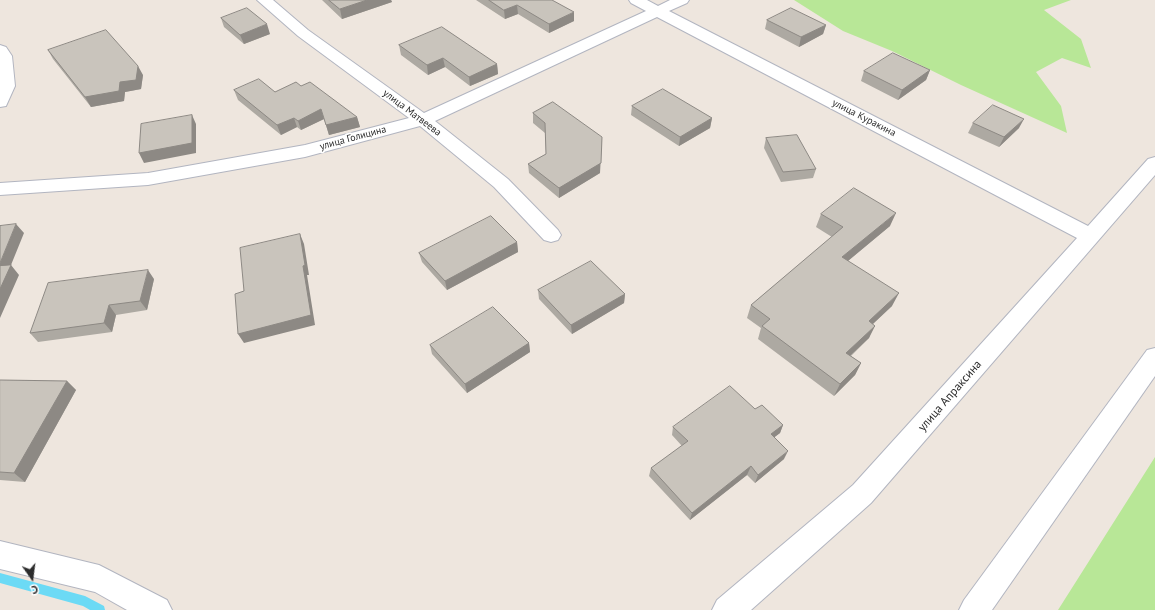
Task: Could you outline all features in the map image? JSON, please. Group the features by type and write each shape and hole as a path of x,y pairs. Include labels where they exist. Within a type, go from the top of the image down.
{"street":[{"name":"улица Матвеева","path":"264,0 303,33 423,120 501,183 551,235"},
{"name":"улица Куракина","path":"636,0 1091,236"},
{"name":"улица Голицина","path":"0,189 148,179 306,151 423,120 682,0"},
{"path":"0,50 4,56 7,86 0,102"},
{"name":"улица Апраксина","path":"727,610 862,494 1155,164"},
{"path":"974,610 1155,357"},
{"path":"0,555 99,579 157,610"}],"green space":[{"path":"794,0 1071,0 1044,10 1081,39 1091,68 1062,58 1036,72 1061,106 1067,133 961,85 892,51 843,31"},
{"path":"1155,457 1155,610 1058,610"}],"building":[{"path":"329,0 367,0 340,9"},
{"path":"489,0 552,0 574,12 549,24 517,5 504,10"},
{"path":"247,8 267,24 240,35 221,18"},
{"path":"791,8 826,25 801,37 767,20"},
{"path":"442,27 497,64 469,77 443,58 427,65 399,45"},
{"path":"106,30 138,66 136,80 120,82 119,91 85,97 48,50"},
{"path":"893,53 930,70 902,90 864,71"},
{"path":"259,79 275,92 296,82 301,86 310,82 357,117 326,125 321,109 298,121 294,118 277,125 234,90"},
{"path":"663,89 712,118 680,137 632,106"},
{"path":"553,102 602,137 601,163 559,188 528,164 546,154 545,123 533,113"},
{"path":"993,105 1024,119 1004,137 973,123"},
{"path":"192,115 192,143 139,153 141,124"},
{"path":"797,135 816,169 783,172 766,138"},
{"path":"854,188 896,213 842,257 899,293 869,321 875,326 846,353 861,363 840,384 762,326 770,319 751,305 843,227 821,214"},
{"path":"491,216 517,242 445,281 419,253"},
{"path":"16,224 0,263 0,226"},
{"path":"300,234 305,265 303,266 311,315 238,334 235,294 244,291 240,248"},
{"path":"591,261 625,294 571,325 538,290"},
{"path":"11,265 0,289 0,266"},
{"path":"148,270 140,301 109,305 104,323 30,333 48,283"},
{"path":"493,307 529,343 465,384 430,345"},
{"path":"0,380 67,381 14,473 0,472"},
{"path":"730,386 755,409 762,405 783,425 771,434 788,451 758,475 751,466 692,513 651,468 688,441 673,427"}],"waterway":[{"path":"0,578 85,601 100,610"}]}
